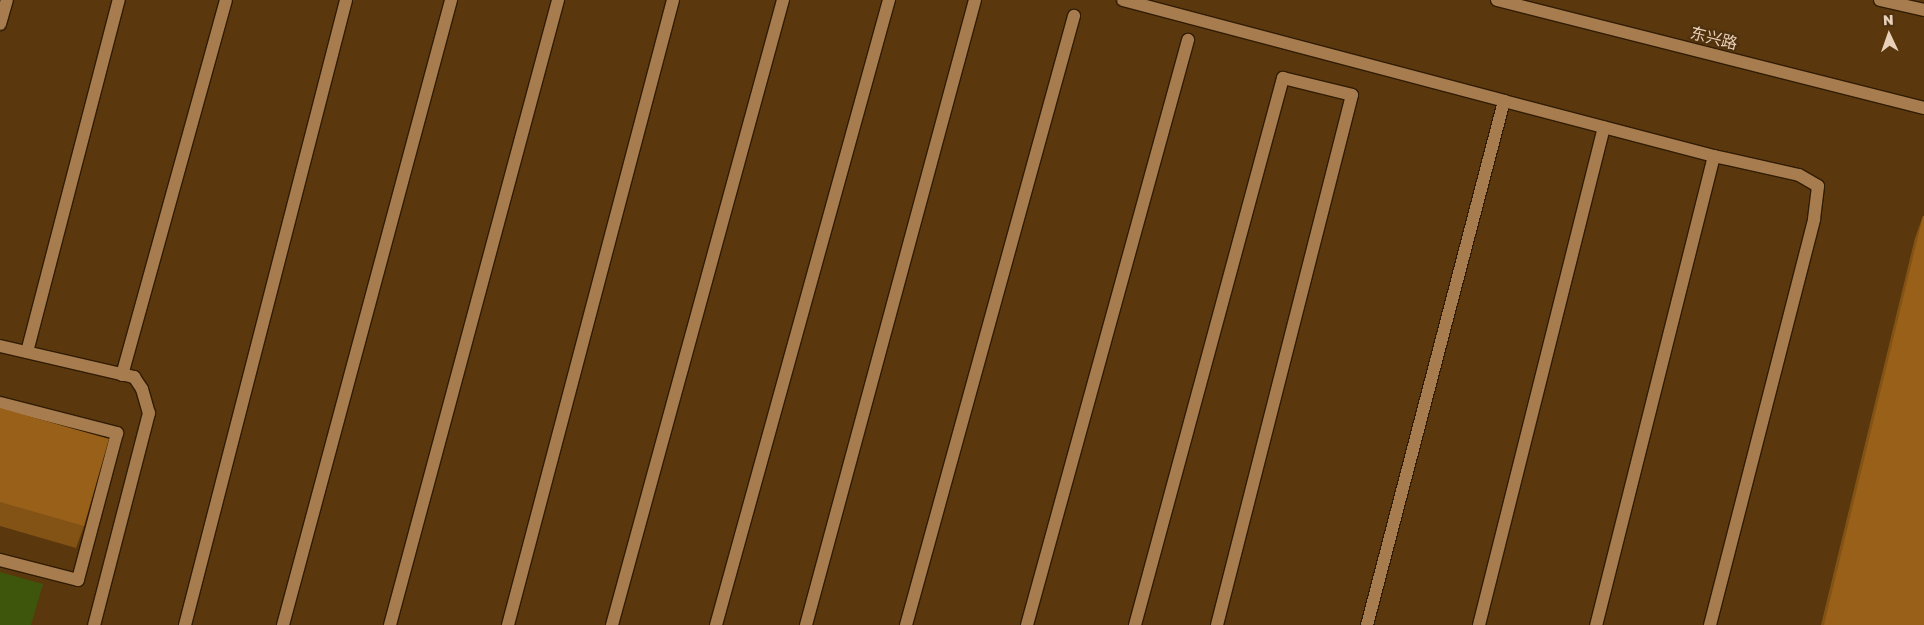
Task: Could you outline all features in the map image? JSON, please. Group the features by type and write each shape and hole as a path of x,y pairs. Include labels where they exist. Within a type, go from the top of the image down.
{"street":[{"path":"0,24 7,0"},
{"path":"26,352 119,0"},
{"path":"122,375 226,0"},
{"path":"185,625 346,0"},
{"path":"283,625 451,0"},
{"path":"390,625 558,0"},
{"path":"508,625 673,0"},
{"path":"612,625 783,0"},
{"path":"716,625 890,0"},
{"path":"806,625 975,0"},
{"path":"1123,0 1714,156 1799,175 1818,186 1814,219 1710,625"},
{"name":"东兴路","path":"1497,0 1924,108"},
{"path":"1880,0 1924,10"},
{"path":"906,625 1074,16"},
{"path":"1026,625 1188,40"},
{"path":"1135,625 1283,78 1352,95 1216,625"},
{"path":"1367,625 1504,101"},
{"path":"1478,625 1604,127"},
{"path":"1596,625 1714,156"},
{"path":"0,346 122,375 138,383 149,413 94,625"},
{"path":"0,403 117,433 78,580 0,560"}],"shaded area":[{"path":"0,0 1924,0 1924,625 0,625"}],"green space":[{"path":"0,572 43,584 31,625 0,625"}],"building":[{"path":"1923,216 1924,625 1824,625"},
{"path":"0,408 109,439 84,526 0,502"}]}
